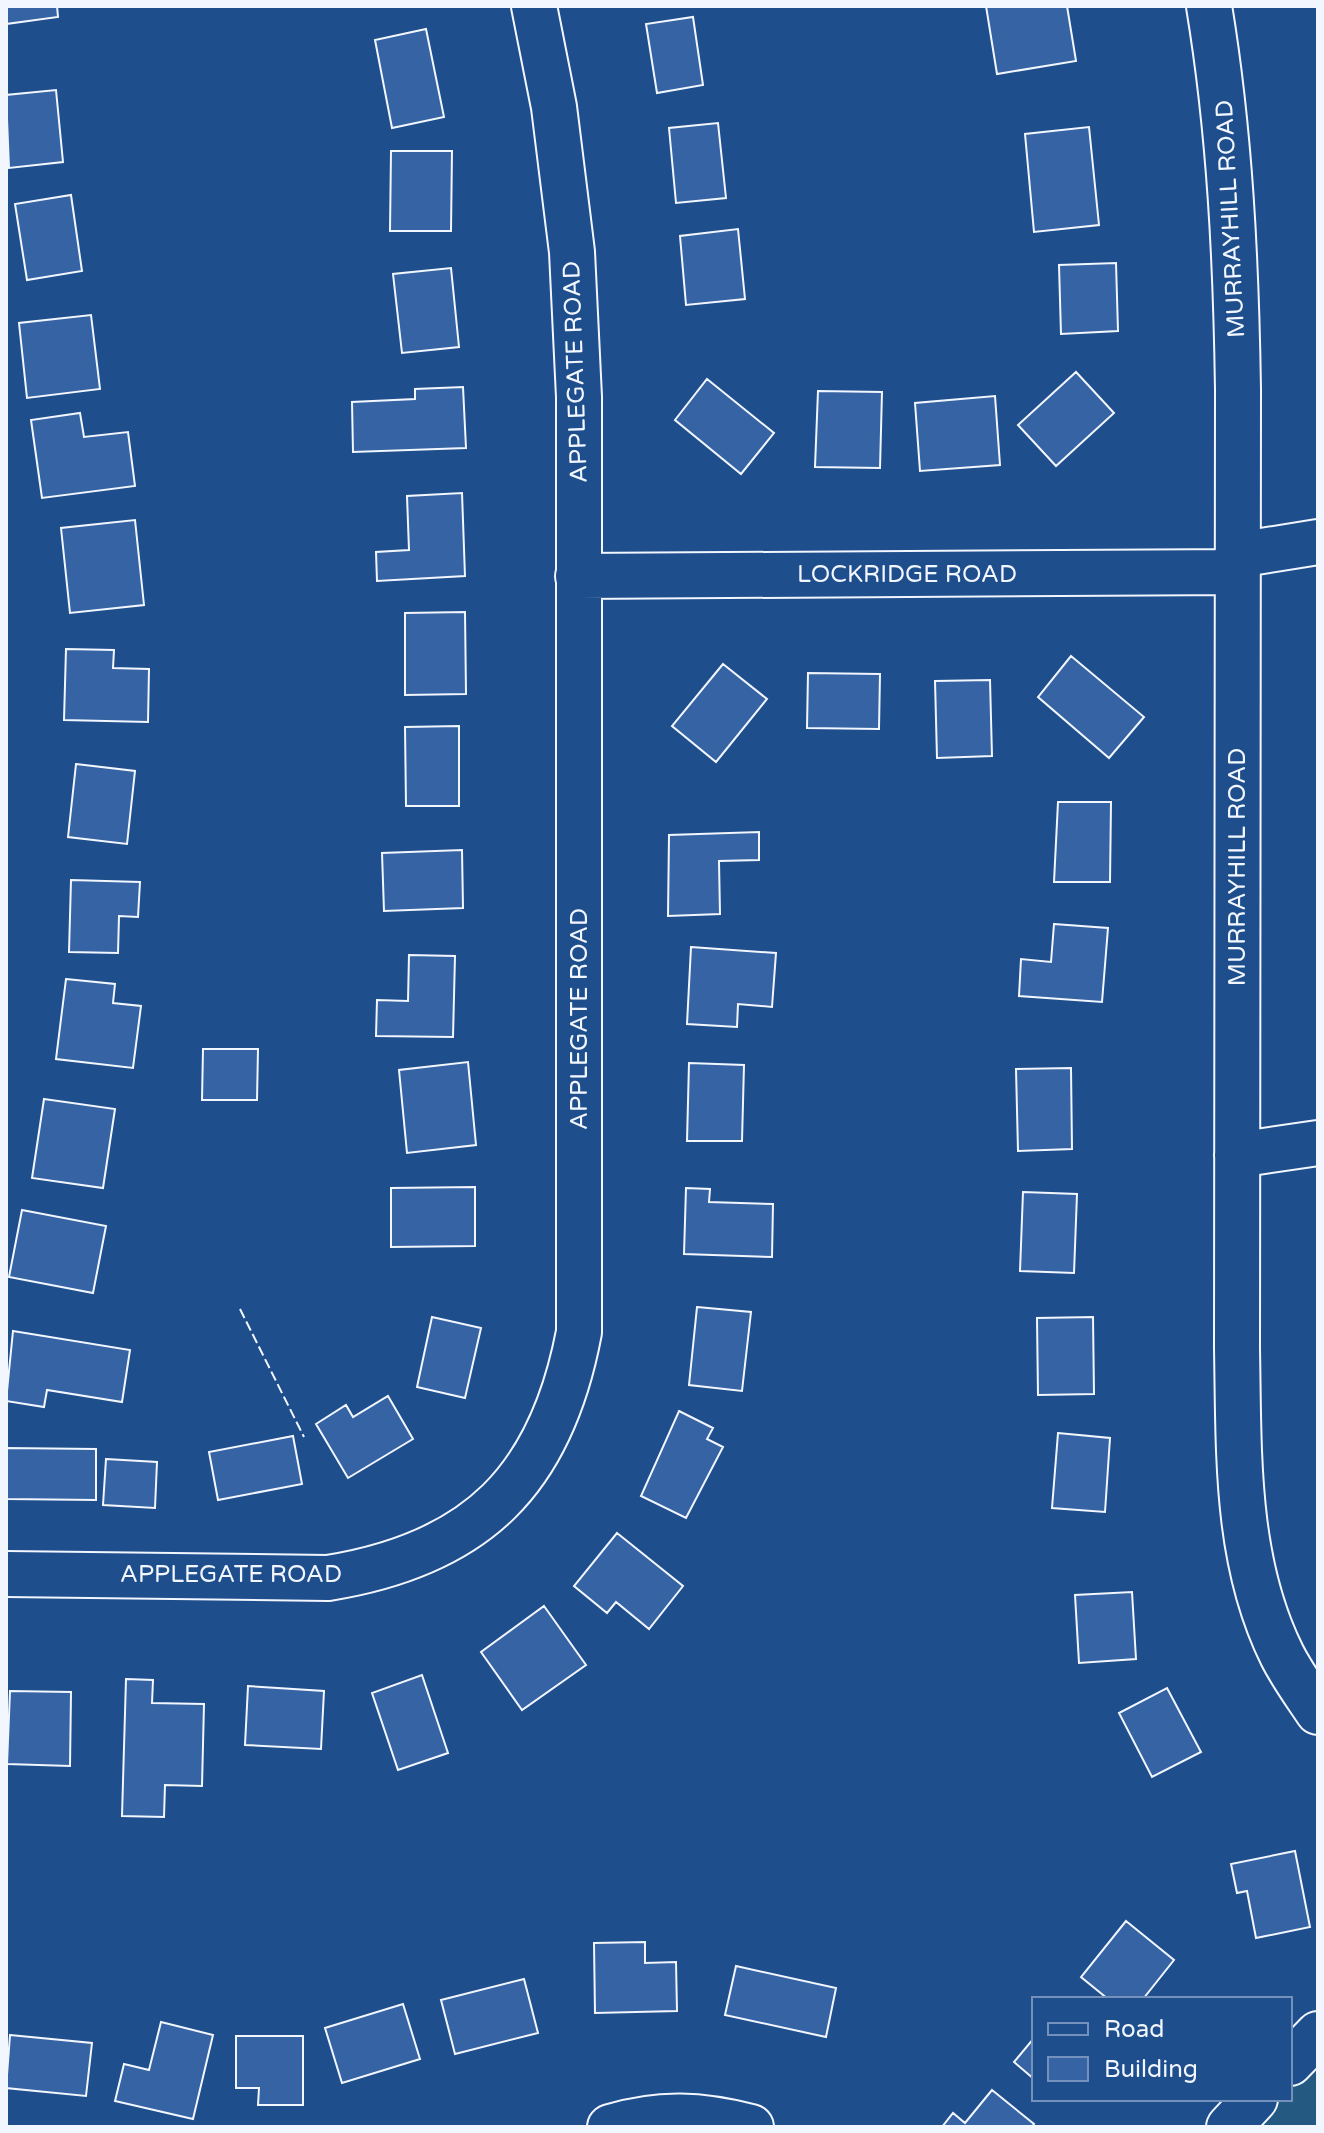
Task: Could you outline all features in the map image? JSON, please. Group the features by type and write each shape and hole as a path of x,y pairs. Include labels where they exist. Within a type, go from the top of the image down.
{"street":[{"name":"APPLEGATE ROAD","path":"6,1574 328,1578 379,1570 427,1552 471,1526 509,1491 536,1456 569,1384 579,1332 579,397 572,252 554,107 534,6"},
{"name":"MURRAYHILL ROAD","path":"1209,6 1222,86 1235,233 1240,1492 1250,1560 1283,1657 1318,1712"},
{"name":"LOCKRIDGE ROAD","path":"578,576 1237,564 1318,542"},
{"path":"1237,1155 1318,1143"},
{"path":"1292,2061 1318,2034"},
{"path":"1229,2127 1253,2101"},
{"path":"610,2127 659,2115 684,2114 751,2127"}],"shaded area":[{"path":"1318,2056 1318,2127 1249,2127 1274,2101 1292,2101 1292,2083"}],"building":[{"path":"6,6 57,6 58,17 6,24"},
{"path":"986,6 1067,6 1076,61 997,74"},
{"path":"693,17 703,85 657,93 646,24"},
{"path":"426,29 444,117 392,128 375,40"},
{"path":"56,90 63,162 9,168 6,95"},
{"path":"718,123 726,198 676,203 669,128"},
{"path":"1089,127 1099,225 1034,232 1025,134"},
{"path":"391,151 452,151 451,231 390,231"},
{"path":"71,195 82,271 27,280 15,204"},
{"path":"738,229 745,299 686,305 680,236"},
{"path":"1116,263 1118,331 1061,334 1059,265"},
{"path":"451,268 459,347 402,353 393,274"},
{"path":"91,315 100,389 27,398 19,323"},
{"path":"1076,372 1114,413 1056,466 1018,425"},
{"path":"707,379 774,433 741,474 675,420"},
{"path":"463,387 466,448 353,452 352,402 415,399 415,389"},
{"path":"818,391 882,392 880,468 815,467"},
{"path":"995,396 1000,465 920,471 915,403"},
{"path":"80,413 84,437 128,432 135,486 42,498 31,420"},
{"path":"462,493 465,576 377,581 376,552 409,550 407,496"},
{"path":"135,520 144,605 70,613 61,528"},
{"path":"465,612 466,694 405,695 405,613"},
{"path":"66,649 114,650 113,668 149,669 148,722 64,720"},
{"path":"1071,656 1144,717 1109,758 1038,697"},
{"path":"723,664 767,699 716,762 672,726"},
{"path":"808,673 880,674 879,729 807,728"},
{"path":"990,680 992,756 937,758 935,681"},
{"path":"459,726 459,806 406,806 405,727"},
{"path":"76,764 135,771 127,844 68,837"},
{"path":"1058,802 1111,802 1110,882 1054,882"},
{"path":"759,832 759,860 719,861 720,914 668,916 669,835"},
{"path":"462,850 463,908 384,911 382,853"},
{"path":"71,880 140,882 138,917 119,916 118,953 69,952"},
{"path":"1054,924 1108,928 1102,1002 1019,996 1021,959 1051,962"},
{"path":"691,947 776,953 772,1007 738,1004 737,1027 687,1024"},
{"path":"409,955 455,956 453,1037 376,1036 377,1000 408,1001"},
{"path":"66,979 115,984 113,1003 141,1006 133,1068 56,1059"},
{"path":"203,1049 258,1049 257,1100 202,1100"},
{"path":"468,1062 476,1145 407,1153 399,1070"},
{"path":"689,1063 744,1065 742,1141 687,1141"},
{"path":"1071,1068 1072,1149 1018,1151 1016,1069"},
{"path":"44,1099 115,1109 103,1188 32,1178"},
{"path":"475,1187 475,1246 391,1247 391,1188"},
{"path":"686,1188 710,1189 709,1202 773,1204 772,1257 684,1254"},
{"path":"1023,1192 1077,1194 1074,1273 1020,1271"},
{"path":"22,1210 106,1226 93,1293 9,1277"},
{"path":"697,1307 751,1312 742,1391 689,1385"},
{"path":"432,1317 481,1328 465,1398 417,1387"},
{"path":"1093,1317 1094,1394 1038,1395 1037,1318"},
{"path":"13,1331 130,1350 122,1402 47,1390 44,1407 6,1401"},
{"path":"388,1396 413,1439 348,1478 316,1424 346,1405 353,1417"},
{"path":"679,1411 713,1428 707,1439 723,1447 686,1518 641,1496"},
{"path":"1058,1433 1110,1438 1105,1512 1052,1508"},
{"path":"293,1436 302,1484 218,1500 209,1452"},
{"path":"6,1448 96,1449 96,1500 6,1499"},
{"path":"106,1459 157,1462 155,1508 103,1505"},
{"path":"617,1533 683,1586 649,1629 616,1602 607,1613 574,1586"},
{"path":"1132,1592 1136,1659 1079,1663 1075,1595"},
{"path":"544,1606 586,1665 522,1710 481,1652"},
{"path":"422,1675 448,1753 398,1770 372,1693"},
{"path":"126,1679 153,1680 152,1703 204,1704 202,1786 165,1785 164,1817 122,1816"},
{"path":"248,1686 324,1691 321,1749 245,1745"},
{"path":"1167,1688 1201,1752 1152,1777 1119,1713"},
{"path":"10,1691 71,1692 70,1766 7,1764"},
{"path":"1295,1851 1310,1927 1256,1938 1247,1891 1237,1893 1231,1864"},
{"path":"1126,1921 1174,1960 1145,1997 1106,1997 1081,1977"},
{"path":"645,1942 645,1963 676,1962 677,2011 595,2013 594,1943"},
{"path":"736,1966 836,1988 826,2037 725,2015"},
{"path":"524,1979 538,2033 455,2054 441,2000"},
{"path":"403,2004 420,2059 342,2083 325,2028"},
{"path":"161,2022 213,2035 193,2119 115,2101 124,2064 149,2070"},
{"path":"10,2035 92,2043 86,2096 6,2088"},
{"path":"236,2036 303,2036 303,2105 258,2105 259,2088 236,2088"},
{"path":"1032,2040 1032,2077 1014,2062"},
{"path":"992,2090 1034,2124 1032,2127 942,2127 953,2113 965,2123"}],"fence":[{"path":"240,1309 304,1437"}]}
